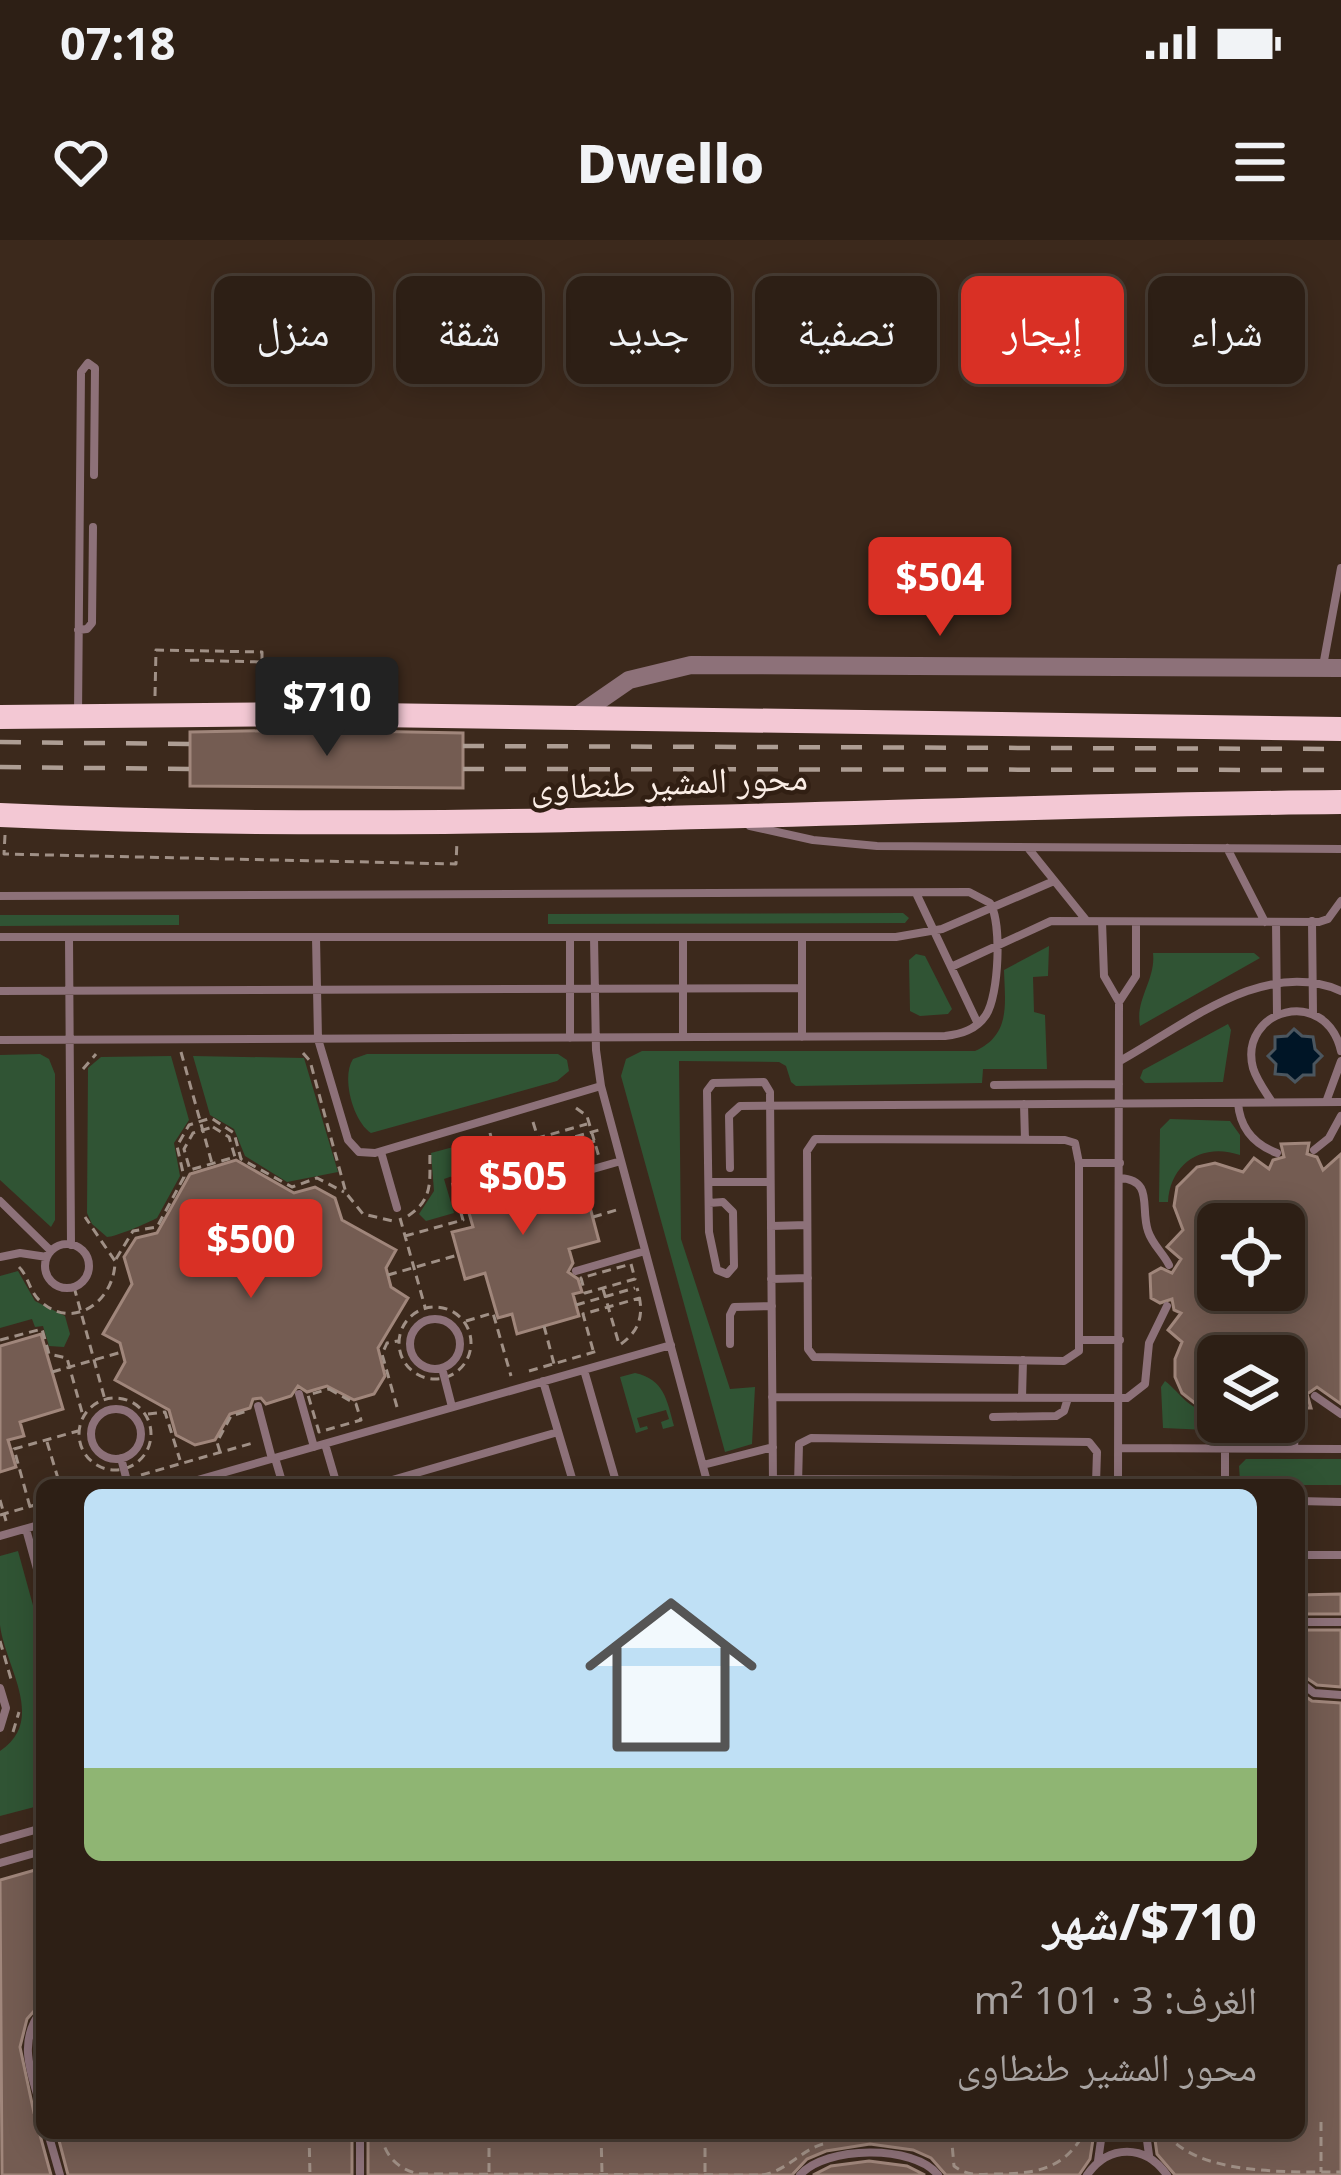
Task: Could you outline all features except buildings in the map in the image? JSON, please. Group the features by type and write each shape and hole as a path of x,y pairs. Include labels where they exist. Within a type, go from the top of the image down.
{"highway":[{"name":"محور المشير طنطاوى","path":"0,717 1341,729"},
{"name":"محور المشير طنطاوى","path":"3,815 457,823 928,808 1341,802"}],"street":[{"path":"572,720 629,680 691,665 1332,668"}],"lane":[{"path":"78,716 81,372 88,363 95,372 94,475"},
{"path":"79,630 92,623 93,527"},
{"path":"1332,668 1341,568"},
{"path":"720,817 845,844 1341,849"},
{"path":"1027,847 1088,922"},
{"path":"1227,848 1270,922 1277,1016"},
{"path":"0,937 896,938 934,932 1054,881"},
{"path":"916,893 978,1024"},
{"path":"0,896 974,893 993,908 997,945 992,1001 978,1024 944,1036 0,1040"},
{"path":"951,967 1046,922 1312,921 1328,919 1341,901"},
{"path":"1312,921 1313,1014"},
{"path":"1102,922 1104,976 1119,1002 1118,1479"},
{"path":"1119,1002 1136,976 1136,922"},
{"path":"69,937 71,1245"},
{"path":"316,937 318,1039 348,1141 359,1152 381,1151 601,1086"},
{"path":"570,937 570,1038"},
{"path":"594,937 601,1086 706,1479"},
{"path":"682,937 682,1037"},
{"path":"802,937 802,1037"},
{"path":"1120,1061 1244,992 1276,981 1313,982 1341,991"},
{"path":"0,991 802,988"},
{"path":"1272,1102 1257,1079 1251,1051 1257,1034 1277,1016 1295,1011 1313,1014 1333,1030 1341,1051"},
{"path":"1326,1102 1341,1061"},
{"path":"709,1203 723,1202 733,1212 734,1266 727,1274 717,1270 711,1253 709,1203 710,1084 764,1082 770,1088 773,1479"},
{"path":"994,1085 1119,1084"},
{"path":"1238,1102 1246,1130 1276,1154"},
{"path":"730,1168 731,1110 740,1106 1341,1102"},
{"path":"1024,1104 1024,1139"},
{"path":"1314,1150 1329,1138 1341,1116"},
{"path":"815,1139 1072,1141 1079,1150 1079,1163 1081,1340 1079,1351 1070,1359 817,1359 808,1349 807,1148 815,1139"},
{"path":"381,1151 397,1208"},
{"path":"550,1176 621,1161"},
{"path":"1079,1163 1120,1162"},
{"path":"1120,1178 1131,1178 1143,1189 1148,1231 1169,1265"},
{"path":"709,1181 770,1182"},
{"path":"0,1201 49,1254"},
{"path":"771,1226 807,1226"},
{"path":"0,1257 49,1254 71,1245 82,1250 89,1268 85,1280 62,1288 51,1281 45,1270 49,1254"},
{"path":"576,1271 645,1251"},
{"path":"771,1279 808,1278"},
{"path":"730,1344 733,1308 772,1306"},
{"path":"772,1397 1132,1396 1144,1384 1149,1343 1167,1306"},
{"path":"428,1320 442,1320 458,1334 458,1354 443,1373 422,1365 410,1348 412,1334 428,1320"},
{"path":"1081,1340 1120,1340"},
{"path":"201,1479 671,1345"},
{"path":"1022,1398 1023,1360"},
{"path":"584,1370 616,1479"},
{"path":"443,1373 452,1407"},
{"path":"543,1381 572,1479"},
{"path":"299,1394 334,1479"},
{"path":"1315,1396 1341,1414"},
{"path":"993,1417 1056,1416 1064,1411 1068,1398"},
{"path":"254,1408 281,1479"},
{"path":"115,1409 135,1417 141,1431 134,1451 121,1458 106,1457 92,1441 96,1419 115,1409"},
{"path":"396,1479 558,1432"},
{"path":"798,1479 799,1444 811,1438 1088,1442 1097,1452 1096,1479"},
{"path":"1225,1479 1228,1443"},
{"path":"1294,1443 1294,1449"},
{"path":"703,1465 773,1447"},
{"path":"1119,1448 1341,1449"},
{"path":"121,1458 126,1478"},
{"path":"222,1473 224,1479"},
{"path":"1305,1501 1341,1502"},
{"path":"5,1535 36,1526"},
{"path":"26,1529 36,1566"},
{"path":"1305,1555 1341,1555"},
{"path":"1305,1622 1341,1622"},
{"path":"1305,1686 1314,1693 1341,1695"},
{"path":"0,1688 6,1708 0,1728"},
{"path":"0,1840 36,1830"},
{"path":"0,1863 36,1853"},
{"path":"36,2021 26,2054 36,2072"},
{"path":"50,2139 60,2175"},
{"path":"360,2139 360,2175"},
{"path":"1087,2175 1098,2161 1101,2139"},
{"path":"1147,2139 1150,2157 1167,2175"},
{"path":"1098,2161 1123,2151 1150,2157"},
{"path":"800,2175 816,2160 831,2155 902,2155 924,2161 938,2175"}],"path":[{"path":"154,715 156,650 262,652 262,662 185,660"},
{"path":"3,815 4,854 456,864 457,823"},
{"path":"178,1039 213,1165"},
{"path":"297,1051 310,1061 346,1193 356,1208 372,1218 400,1220 416,1211 427,1198 432,1181 428,1156 437,1147"},
{"path":"82,1077 87,1060 103,1052"},
{"path":"570,1109 582,1110 599,1158"},
{"path":"115,1261 133,1231 157,1227 184,1177 177,1146 189,1125 200,1121 211,1118 223,1130 235,1157 190,1170 184,1149 193,1133 213,1127 223,1130 234,1133 242,1159 275,1178 292,1186 317,1178 346,1193"},
{"path":"532,1120 538,1138 590,1124"},
{"path":"532,1149 612,1126"},
{"path":"405,1236 463,1220 451,1178 468,1173 459,1141 489,1132"},
{"path":"182,1137 189,1141"},
{"path":"550,1176 545,1155 595,1141"},
{"path":"492,1143 495,1153"},
{"path":"592,1217 633,1205"},
{"path":"397,1208 425,1308"},
{"path":"13,1268 24,1270 32,1292 44,1304 67,1312 96,1305 115,1277 115,1261 83,1209"},
{"path":"388,1275 458,1255"},
{"path":"631,1264 635,1279 603,1288 585,1293 581,1278 631,1264"},
{"path":"576,1305 654,1283"},
{"path":"74,1287 105,1400"},
{"path":"603,1288 619,1346"},
{"path":"637,1288 640,1298 638,1326 619,1346 594,1352 583,1314 640,1298"},
{"path":"425,1308 443,1308 464,1321 471,1337 470,1354 461,1369 427,1379 402,1358 399,1341 404,1324 425,1308"},
{"path":"464,1321 493,1313 511,1376"},
{"path":"544,1326 558,1377"},
{"path":"0,1340 42,1329 49,1354 67,1358 83,1418"},
{"path":"397,1409 382,1354 387,1343 399,1341"},
{"path":"52,1372 122,1352"},
{"path":"329,1389 356,1404 361,1420 319,1432 308,1395 329,1389"},
{"path":"126,1478 150,1447 152,1430 146,1415 128,1400 105,1400 83,1418 79,1430 84,1452 94,1463 126,1478 258,1442"},
{"path":"220,1453 217,1442 231,1416 254,1408"},
{"path":"146,1415 166,1414 181,1463"},
{"path":"30,1507 14,1449 79,1430"},
{"path":"46,1440 57,1479"},
{"path":"0,1500 5,1535"},
{"path":"2,1514 36,1505"},
{"path":"1321,2122 1321,2172"},
{"path":"309,2139 310,2175"},
{"path":"383,2139 388,2154 407,2171 761,2175 784,2168 827,2139"},
{"path":"489,2139 489,2174"},
{"path":"602,2139 602,2174"},
{"path":"705,2139 705,2174"},
{"path":"952,2139 954,2166 969,2175 1045,2170 1067,2156 1080,2139"},
{"path":"1171,2139 1184,2156 1203,2168"},
{"path":"1214,2171 1341,2172"}],"green space":[{"path":"903,913 909,918 905,923 548,924 548,914"},
{"path":"0,915 179,915 179,925 0,926"},
{"path":"1049,946 1048,976 1033,977 1034,1012 1045,1015 1047,1069 983,1069 982,1083 796,1086 779,1062 679,1061 681,1239 730,1389 755,1387 752,1444 725,1452 621,1076 626,1059 642,1051 975,1051 1000,1027 1004,970"},
{"path":"1153,953 1254,953 1260,958 1140,1026"},
{"path":"916,954 925,956 952,1009 948,1014 920,1016 910,1011 909,960"},
{"path":"1228,1024 1223,1082 1145,1083 1140,1078 1143,1070"},
{"path":"40,1054 49,1059 55,1074 55,1220 51,1227 0,1180 0,1055"},
{"path":"367,1054 558,1054 567,1060 569,1071 557,1081 371,1133 354,1109 348,1076 353,1059"},
{"path":"171,1056 189,1120 174,1143 180,1176 157,1218 107,1237 87,1213 88,1068 101,1057"},
{"path":"193,1056 304,1058 338,1172 287,1182 245,1156 234,1129 210,1115"},
{"path":"1170,1119 1230,1121 1240,1135 1240,1155 1213,1151 1191,1159 1175,1176 1168,1202 1159,1202 1160,1129"},
{"path":"457,1146 464,1172 444,1179 454,1213 426,1221 419,1214 434,1191 431,1153"},
{"path":"18,1271 35,1301 65,1316 70,1334 64,1347 49,1346 43,1326 35,1327 32,1319 0,1328 0,1276"},
{"path":"635,1373 658,1386 674,1426 663,1429 661,1422 669,1419 666,1410 637,1418 640,1428 648,1429 636,1433 620,1377"},
{"path":"1165,1381 1197,1408 1197,1430 1163,1428 1161,1387"},
{"path":"1246,1459 1341,1459 1341,1485 1305,1485 1305,1479 1240,1479 1239,1466"},
{"path":"18,1551 36,1616 36,1807 0,1816 0,1751 14,1738 22,1709 0,1625 0,1556"}],"water":[{"path":"1294,1029 1313,1037 1322,1056 1314,1064 1314,1075 1303,1075 1295,1082 1275,1074 1276,1064 1268,1056 1275,1049 1275,1037 1287,1036"}],"railway":[{"path":"0,742 190,744"},
{"path":"463,746 1341,749"},
{"path":"0,767 190,769"},
{"path":"463,769 1341,770"}]}
